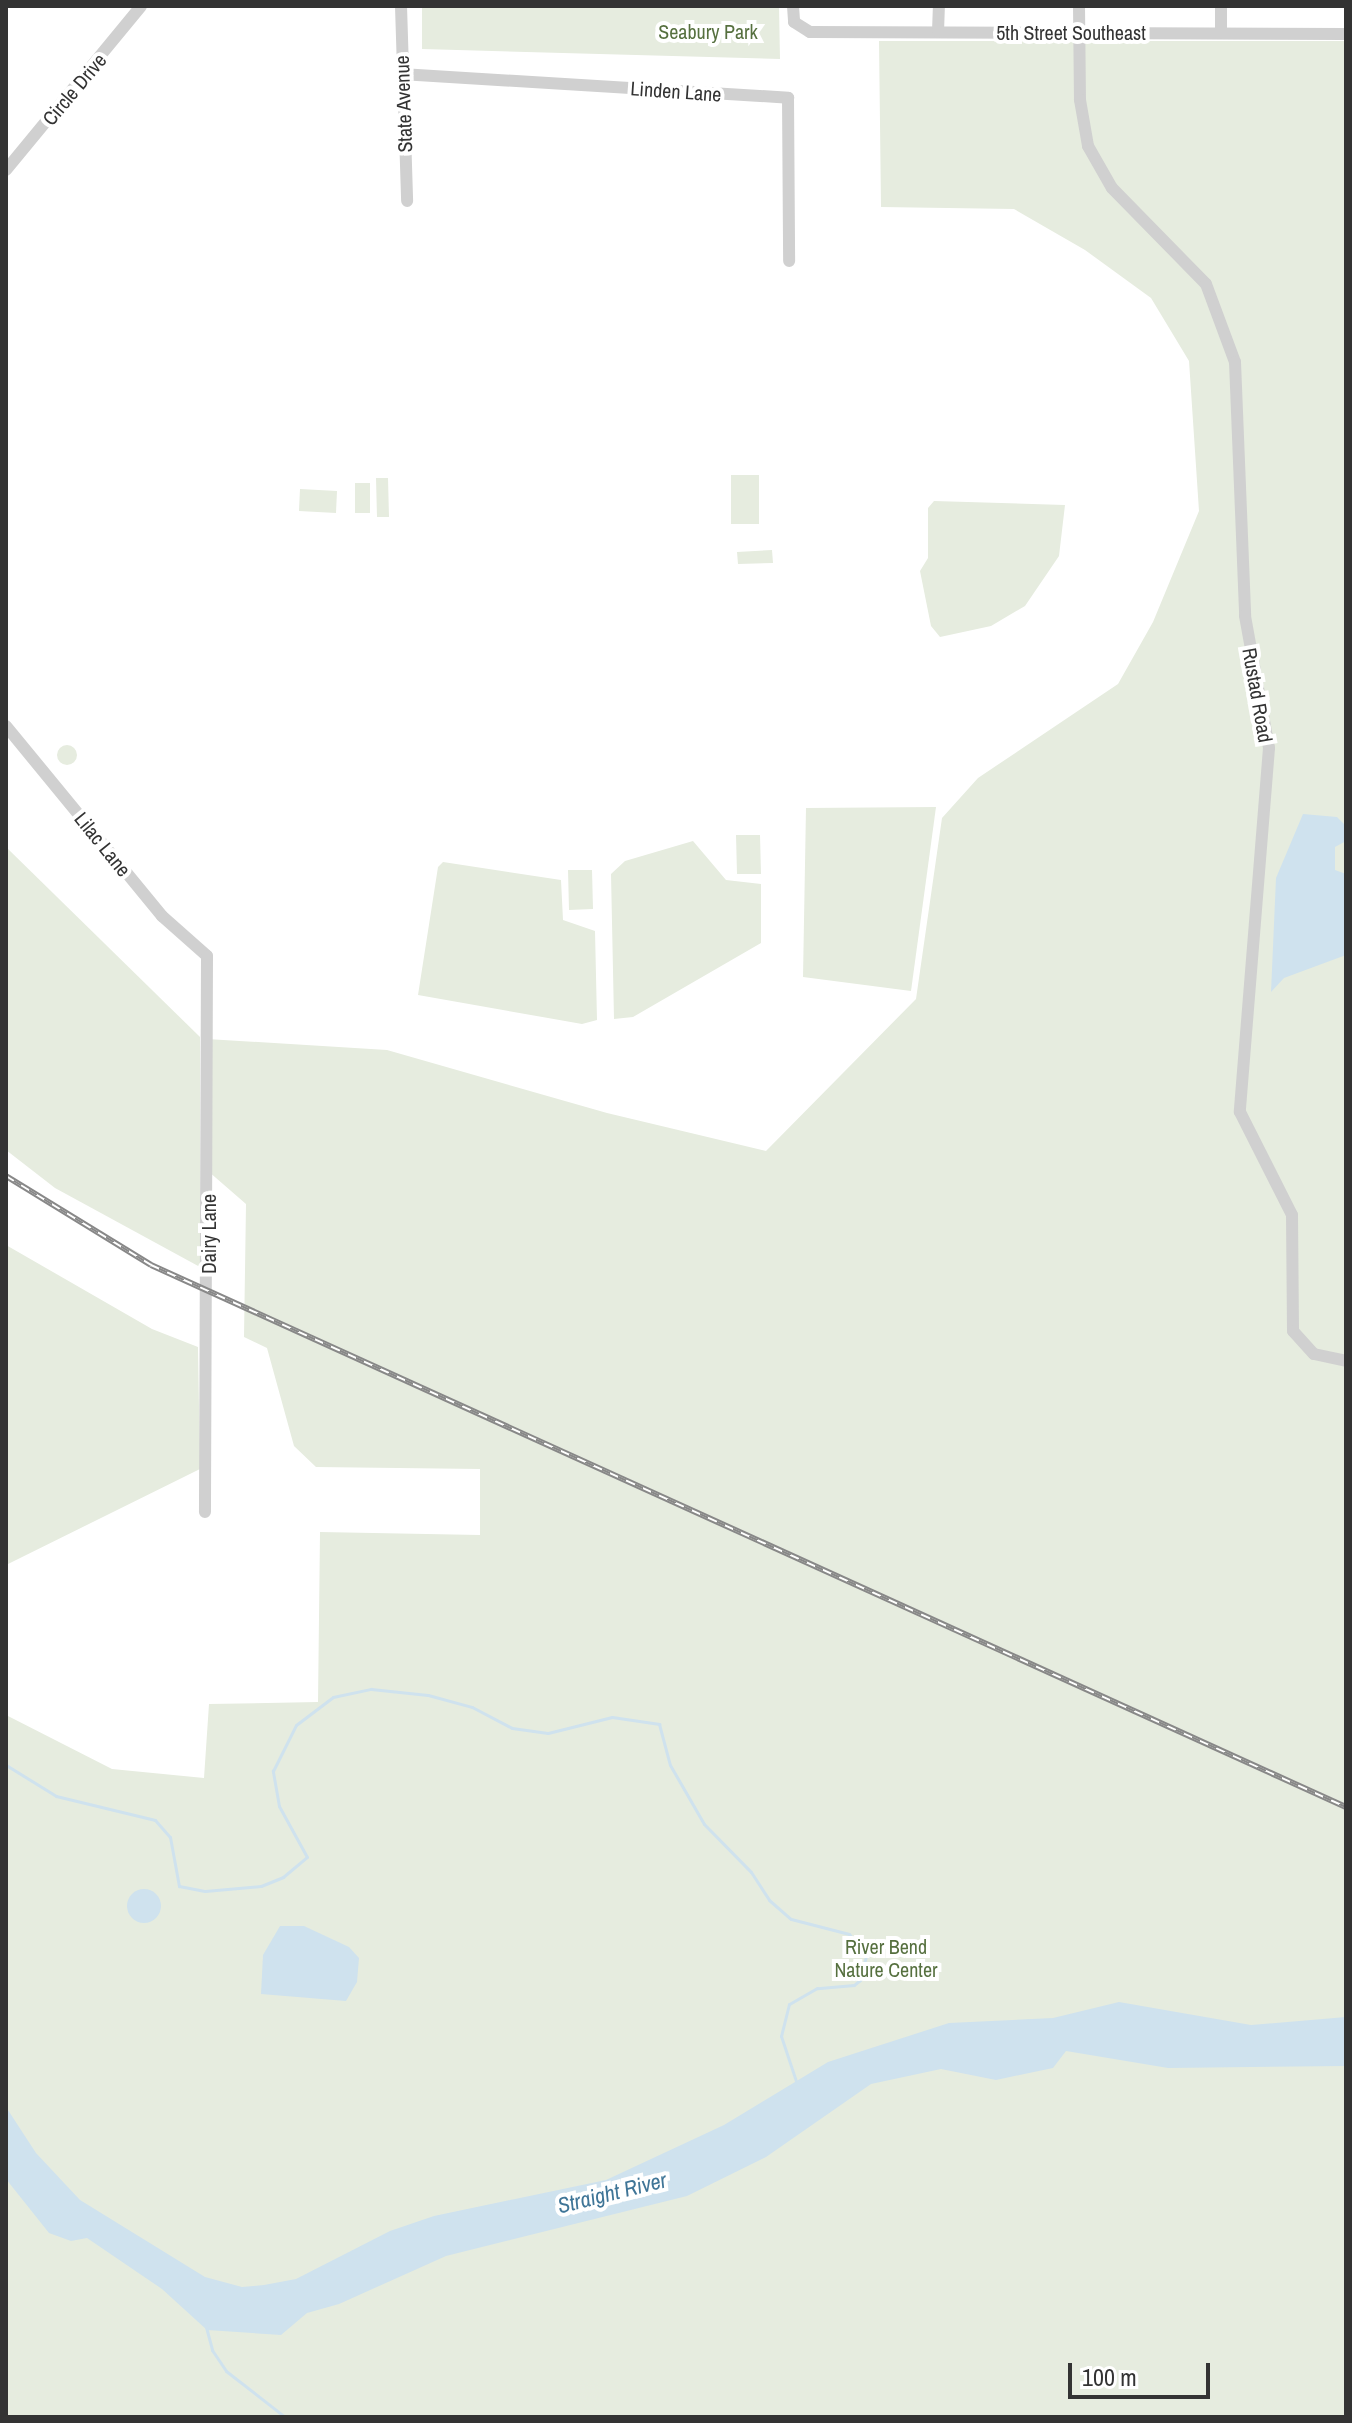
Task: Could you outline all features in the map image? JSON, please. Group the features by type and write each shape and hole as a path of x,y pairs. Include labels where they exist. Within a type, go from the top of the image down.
{"street":[{"name":"Circle Drive","path":"6,170 141,6"},
{"name":"State Avenue","path":"401,6 407,201"},
{"name":"5th Street Southeast","path":"793,6 797,27 810,32 1346,34"},
{"path":"938,32 939,6"},
{"name":"Rustad Road","path":"1079,6 1080,100 1088,146 1112,188 1206,284 1235,362 1245,616 1269,748 1240,1112 1292,1215 1293,1331 1314,1354 1346,1361"},
{"path":"1221,6 1221,33"},
{"name":"Linden Lane","path":"401,74 788,98 789,261"},
{"name":"Lilac Lane","path":"6,726 162,916 207,956"},
{"name":"Dairy Lane","path":"205,1512 207,956"}],"green space":[{"name":"Seabury Park","path":"422,6 779,6 780,59 422,49"},
{"name":"River Bend Nature Center","path":"879,41 1346,41 1346,2417 6,2417 6,1715 112,1769 204,1778 209,1704 318,1702 320,1532 480,1535 480,1469 316,1467 294,1446 267,1348 244,1337 246,1204 208,1171 207,1039 387,1050 607,1113 766,1151 916,999 942,818 978,778 1118,684 1153,622 1199,511 1189,361 1151,298 1085,250 1014,209 881,207"},
{"path":"731,475 759,475 759,524 731,524"},
{"path":"376,478 388,478 389,517 377,517"},
{"path":"355,483 370,483 370,513 355,513"},
{"path":"300,489 337,491 336,513 299,511"},
{"path":"934,501 1065,505 1059,556 1025,606 991,626 940,637 931,626 920,571 928,558 928,508"},
{"path":"772,550 773,563 738,564 737,552"},
{"path":"67,745 74,748 77,755 74,762 67,765 60,762 57,755 60,748"},
{"path":"936,807 911,991 803,977 806,808"},
{"path":"736,835 760,835 761,874 737,874"},
{"path":"693,841 726,880 761,884 761,943 633,1017 614,1019 611,874 625,861"},
{"path":"6,847 200,1037 200,1267 55,1188 6,1150"},
{"path":"443,862 561,880 563,920 595,931 597,1020 582,1024 418,995 438,867"},
{"path":"568,870 592,870 593,909 569,910"},
{"path":"6,1245 152,1329 198,1347 200,1469 6,1565"}],"water":[{"path":"1303,814 1337,817 1344,824 1346,841 1335,847 1335,870 1346,874 1346,955 1284,978 1271,992 1276,878"},
{"path":"144,1889 156,1894 161,1906 156,1918 144,1923 132,1918 127,1906 132,1894"},
{"path":"280,1926 304,1926 349,1947 359,1958 357,1982 346,2001 261,1994 263,1955"},
{"name":"Straight River","path":"1119,2002 1251,2025 1346,2017 1346,2066 1168,2068 1066,2051 1053,2068 996,2080 941,2069 871,2084 766,2157 687,2196 446,2256 339,2304 307,2313 281,2335 207,2330 162,2289 87,2238 71,2241 49,2233 6,2179 6,2107 36,2153 80,2200 205,2277 242,2287 264,2285 296,2279 390,2231 434,2216 606,2180 724,2125 828,2062 949,2023 1053,2018"}],"waterway":[{"path":"6,1765 56,1796 155,1820 170,1837 179,1886 205,1891 261,1886 283,1877 307,1857 279,1806 273,1771 296,1725 333,1697 371,1689 428,1695 472,1707 512,1728 548,1733 612,1717 659,1724 670,1765 704,1824 751,1872 769,1900 791,1919 849,1934 866,1956 860,1980 854,1985 817,1988 789,2004 781,2036 797,2084"},
{"path":"206,2327 212,2350 226,2371 285,2417"}],"railway":[{"path":"6,1176 151,1265 1346,1807"}]}
